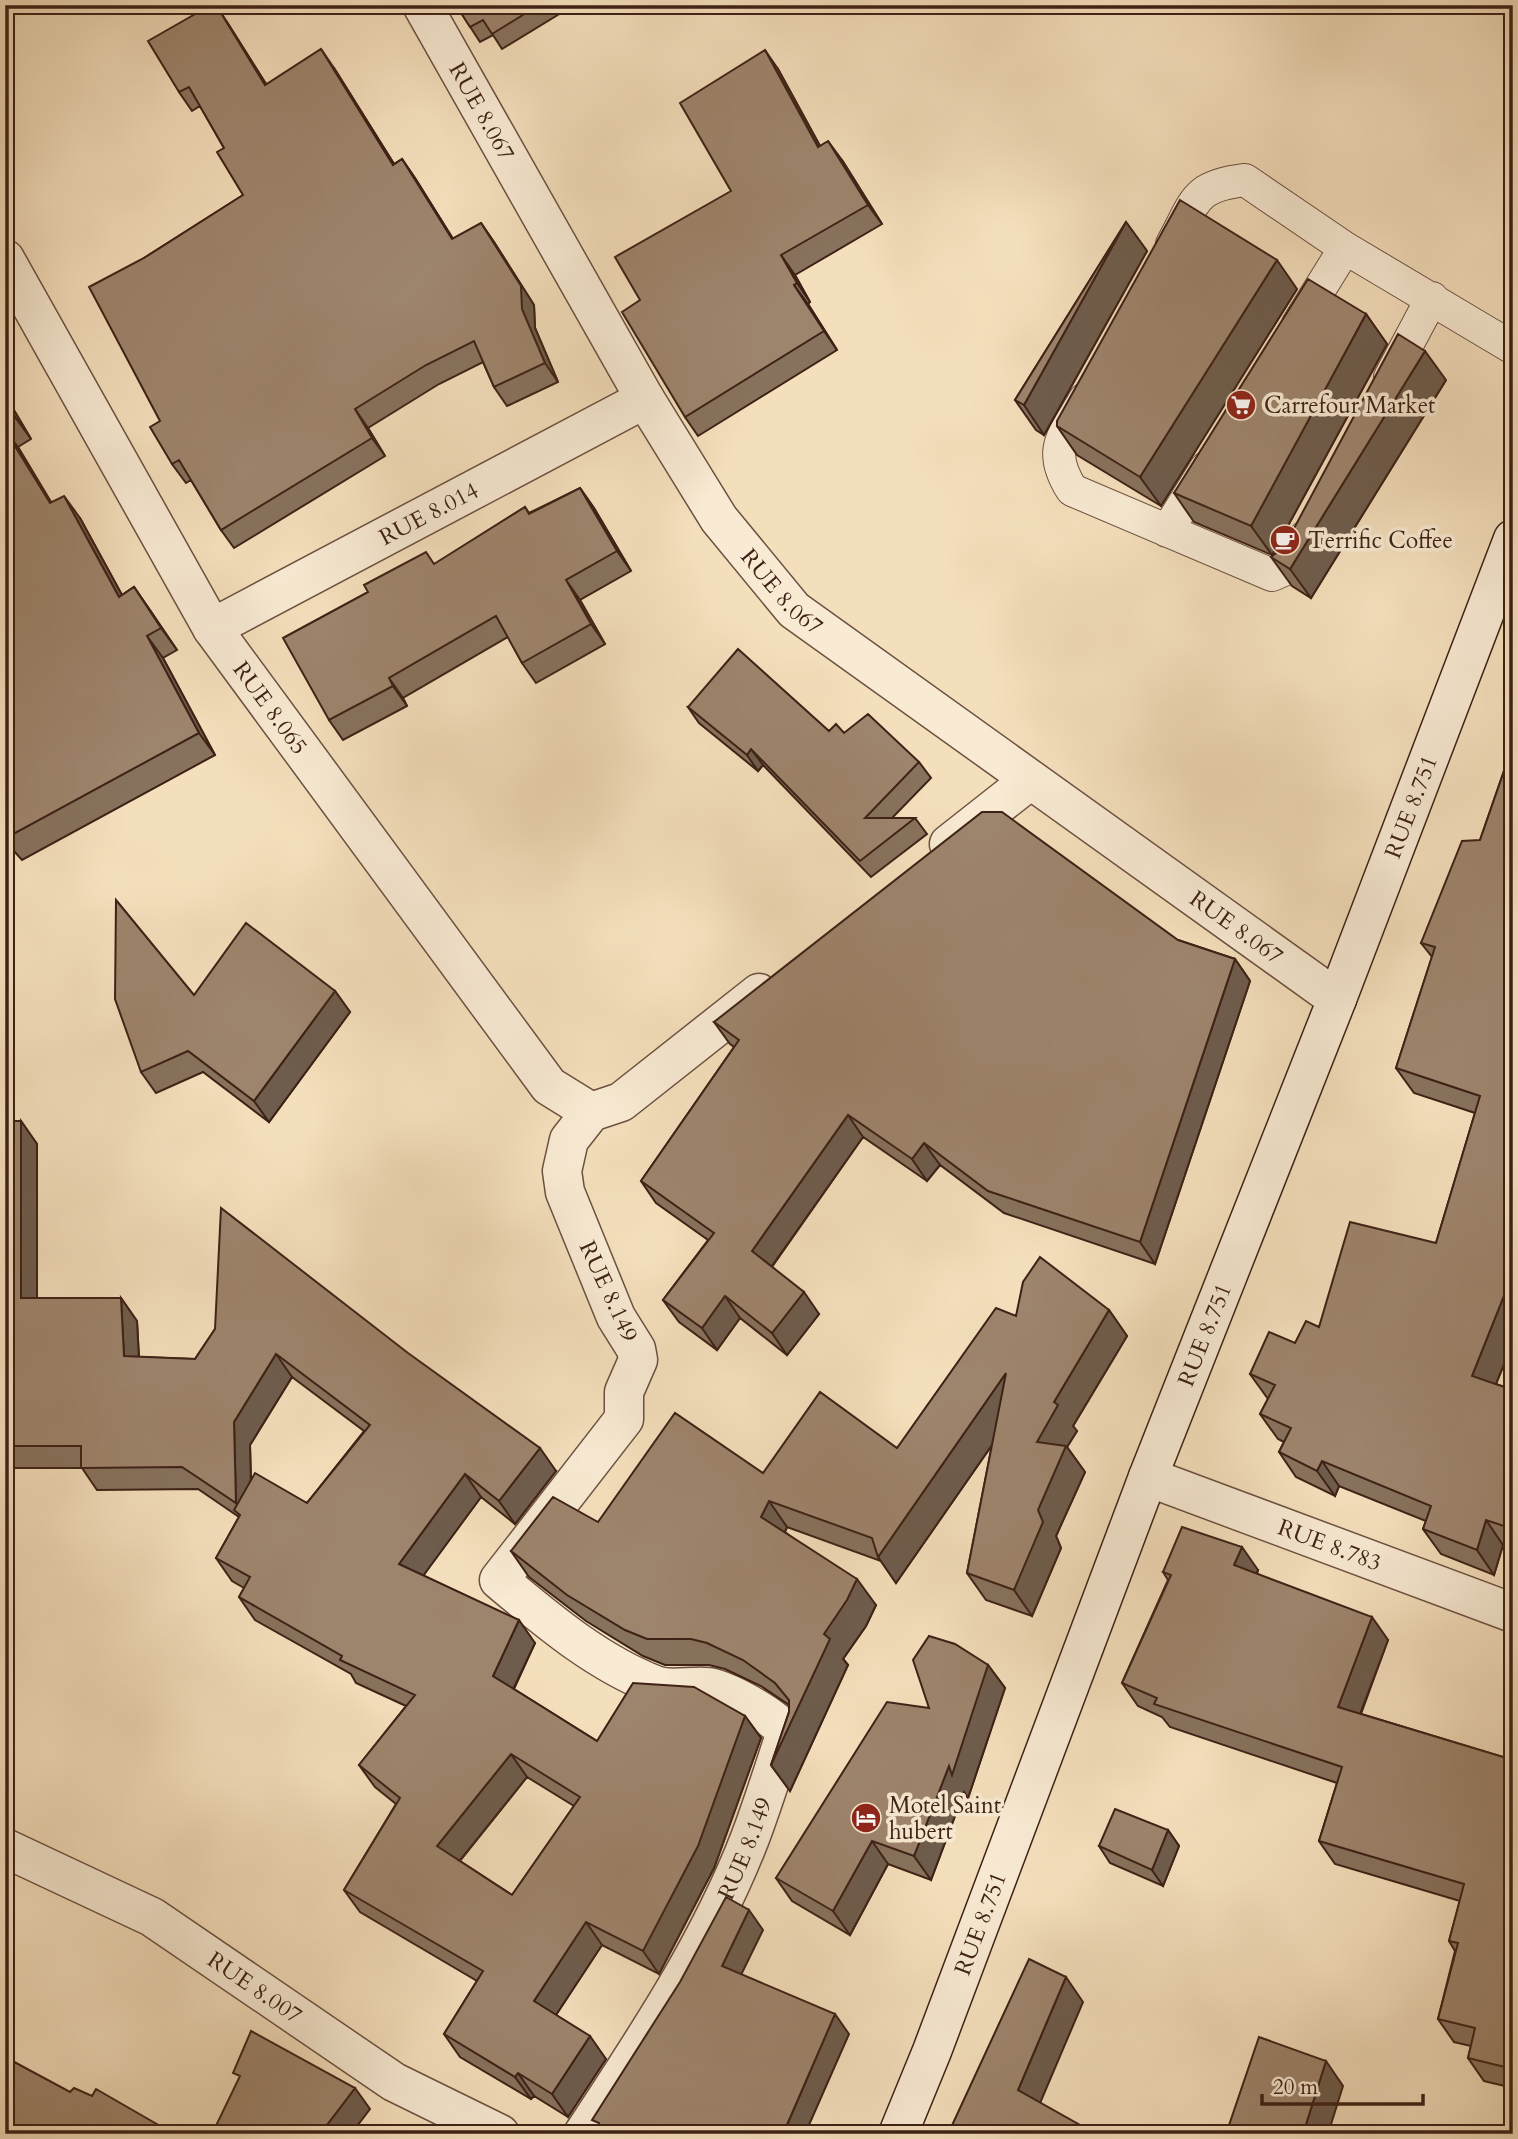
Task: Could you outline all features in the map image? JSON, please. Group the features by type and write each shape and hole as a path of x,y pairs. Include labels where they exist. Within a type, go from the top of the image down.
{"street":[{"name":"RUE 8.067","path":"422,5 645,399 719,519 793,610 1338,999"},
{"name":"RUE 8.065","path":"5,259 212,628 549,1086 592,1112"},
{"name":"RUE 8.014","path":"212,628 645,399"},
{"name":"RUE 8.751","path":"898,2134 932,2051 1148,1477 1338,999 1513,539"},
{"path":"922,865 1030,781"},
{"name":"RUE 8.149","path":"583,2134 642,2043 701,1943 750,1839 786,1732 775,1718 710,1687 657,1686 609,1661 558,1629 499,1580 624,1419 624,1392 638,1360 636,1349 616,1317 565,1192 562,1171 569,1140 592,1112 621,1102 782,975"},
{"name":"RUE 8.783","path":"1148,1477 1513,1613"},
{"name":"RUE 8.007","path":"5,1848 152,1917 394,2082 500,2134"}],"lane":[{"path":"1161,264 1201,191 1223,182 1245,180 1345,248 1513,348"},
{"path":"1278,354 1345,248"},
{"path":"1373,409 1432,299"},
{"path":"1100,373 1059,446 1059,469 1072,490 1272,575 1289,568 1321,507"},
{"path":"1167,531 1219,448"}],"building":[{"path":"211,5 216,5 265,85 321,49 393,165 402,159 452,239 481,223 521,286 522,309 545,363 494,387 474,341 426,365 355,409 372,438 221,530 179,460 172,464 150,427 160,421 89,287 144,258 243,195 217,152 224,148 189,87 179,92 148,41"},
{"path":"456,5 539,5 492,34 483,20 470,27"},
{"path":"765,50 818,147 828,141 868,205 781,255 797,283 794,285 824,331 685,417 622,312 640,300 615,257 731,191 680,103"},
{"path":"1180,200 1277,260 1140,477 1057,426 1057,421"},
{"path":"1126,222 1024,405 1015,400"},
{"path":"1308,279 1366,314 1251,526 1174,493"},
{"path":"1398,334 1425,351 1290,569 1271,557 1284,547"},
{"path":"5,400 15,417 5,423"},
{"path":"5,430 50,503 64,496 119,597 134,587 161,628 147,636 199,733 6,838 5,662 11,659 5,650"},
{"path":"580,488 617,551 566,580 591,624 522,663 496,616 389,678 393,686 329,720 283,638 368,592 364,585 426,552 434,564 525,507 529,514"},
{"path":"738,649 829,731 836,724 844,733 868,714 919,762 865,818 915,818 860,861 751,749 747,755 688,707"},
{"path":"1513,745 1513,1273 1472,1376 1513,1390 1513,1519 1510,1528 1486,1520 1477,1550 1423,1529 1431,1506 1322,1461 1317,1471 1279,1452 1291,1428 1260,1414 1275,1385 1250,1374 1269,1332 1295,1343 1306,1321 1319,1327 1350,1222 1436,1243 1480,1096 1396,1068 1435,947 1421,943 1462,841 1480,840"},
{"path":"982,812 1002,812 1178,940 1235,959 1140,1242 988,1191 924,1143 912,1159 848,1115 752,1251 804,1292 772,1333 725,1296 702,1328 663,1300 714,1233 641,1181 739,1040 714,1022"},
{"path":"116,900 194,995 246,923 335,991 254,1101 188,1051 141,1072 115,999"},
{"path":"5,1121 21,1121 21,1298 121,1298 124,1356 195,1359 215,1329 221,1208 408,1353 540,1448 499,1501 465,1474 399,1564 519,1620 493,1676 597,1741 633,1683 694,1687 745,1716 698,1846 643,1951 586,1922 534,2001 590,2036 552,2094 518,2073 515,2077 444,2034 483,1971 344,1890 400,1798 359,1765 415,1695 340,1660 342,1656 239,1597 250,1577 216,1558 240,1515 234,1510 255,1473 307,1503 370,1425 276,1354 234,1422 236,1503 182,1467 81,1468 81,1446 5,1446","holes":["511,1754 580,1797 512,1895 437,1846"]},
{"path":"1040,1257 1109,1310 1054,1402 1058,1405 1037,1442 1066,1446 1038,1510 1043,1522 1014,1590 967,1573 1006,1373 878,1557 872,1538 769,1501 761,1517 857,1579 847,1600 824,1634 830,1639 771,1765 789,1712 789,1700 775,1683 743,1660 707,1643 691,1639 647,1639 625,1630 567,1595 511,1551 553,1497 598,1522 675,1413 763,1473 820,1392 897,1448 996,1308 1016,1316 1023,1282"},
{"path":"1182,1527 1242,1547 1234,1565 1372,1617 1338,1707 1513,1760 1513,2069 1468,2058 1475,2028 1438,2019 1458,1943 1449,1941 1464,1884 1319,1841 1342,1767 1154,1704 1157,1698 1122,1683 1171,1575 1163,1572"},
{"path":"929,1636 955,1644 988,1665 952,1775 949,1766 914,1856 872,1841 833,1911 776,1878 887,1702 929,1708 913,1660"},
{"path":"1115,1809 1168,1830 1152,1870 1099,1846"},
{"path":"726,1897 749,1910 722,1966 835,2014 783,2134 594,2134 599,2123 592,2120 680,1982"},
{"path":"1029,1959 1066,1977 1018,2090 1096,2134 948,2134"},
{"path":"251,2031 355,2088 320,2134 212,2134 240,2076 233,2073"},
{"path":"1259,2037 1326,2061 1303,2134 1226,2134"},
{"path":"5,2057 70,2092 74,2088 92,2096 96,2089 174,2134 5,2134"}],"place":[{"name":"Carrefour Market","path":"1241,405"},
{"name":"Terrific Coffee","path":"1285,540"},
{"name":"Motel Saint hubert","path":"866,1818"}]}
